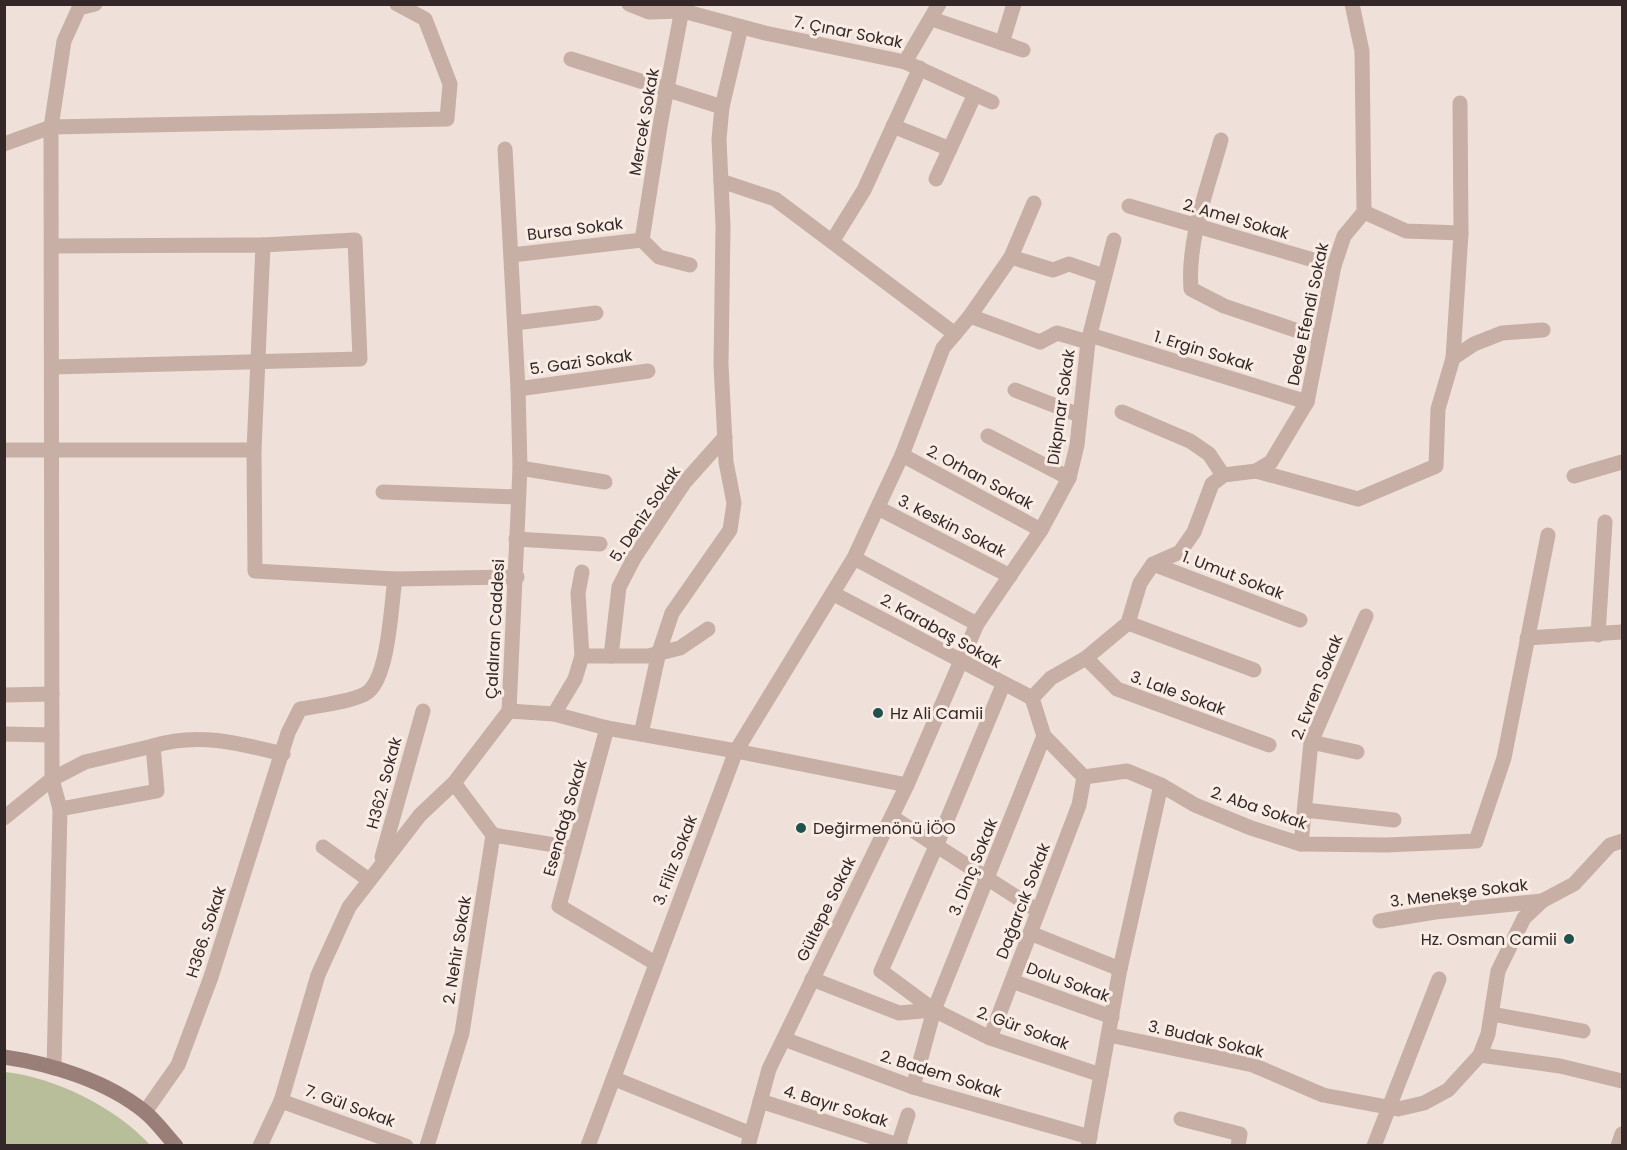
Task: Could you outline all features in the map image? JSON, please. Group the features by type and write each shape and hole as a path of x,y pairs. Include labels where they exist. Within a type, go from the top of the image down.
{"street":[{"path":"54,1068 60,809 52,779 51,127 64,42 76,6 95,4"},
{"path":"4,144 51,127 447,119 450,84 425,19 397,4"},
{"name":"7. Çınar Sokak","path":"629,4 649,12 683,8 741,27 839,50 905,62 992,102"},
{"path":"905,62 939,4"},
{"path":"1002,43 1014,4"},
{"path":"1352,4 1362,51 1364,212 1406,231 1461,233"},
{"name":"Mercek Sokak","path":"642,240 683,8"},
{"path":"932,19 1023,50"},
{"path":"641,734 659,652 672,613 730,530 734,503 725,437 721,365 719,139 722,107 741,27"},
{"path":"571,59 722,107"},
{"path":"833,240 864,190 920,69"},
{"path":"936,179 975,94"},
{"path":"1084,777 1044,736 1032,698 1051,678 1086,658 1128,623 1140,584 1153,564 1180,552 1194,532 1212,484 1223,475 1256,471 1358,499 1436,466 1438,409 1453,358 1461,233 1460,103"},
{"path":"893,126 950,149"},
{"path":"1221,140 1189,270 1191,289 1224,306 1319,338"},
{"name":"Çaldıran Caddesi","path":"260,1146 281,1101 318,975 349,907 420,815 454,783 509,711 517,577 516,539 520,468 512,255 505,149"},
{"path":"721,181 775,198 955,334"},
{"name":"3. Filiz Sokak","path":"588,1146 736,751 854,558 924,404 934,365 943,348 970,316 1011,257 1034,203"},
{"name":"2. Amel Sokak","path":"1129,206 1334,266"},
{"name":"Dede Efendi Sokak","path":"1256,471 1271,462 1307,402 1334,266 1344,236 1364,212"},
{"path":"52,246 263,245 355,240 360,359 52,367"},
{"path":"642,240 659,257 690,265"},
{"name":"Bursa Sokak","path":"512,255 642,240"},
{"name":"Dikpınar Sokak","path":"961,660 976,624 1041,530 1069,478 1077,445 1089,338 1114,240"},
{"path":"263,245 254,450 255,571 395,579 517,577"},
{"path":"1011,257 1053,270 1069,264 1104,276"},
{"path":"515,323 596,313"},
{"name":"1. Ergin Sokak","path":"970,316 1040,342 1057,333 1089,338 1307,402"},
{"path":"1453,358 1474,344 1502,333 1543,330"},
{"name":"5. Gazi Sokak","path":"518,389 648,371"},
{"path":"1015,390 1079,415"},
{"path":"1122,412 1190,441 1209,454 1223,475"},
{"path":"988,436 1069,478"},
{"name":"5. Deniz Sokak","path":"611,656 619,587 634,558 684,483 725,437"},
{"path":"4,450 254,450"},
{"name":"2. Orhan Sokak","path":"902,455 1041,530"},
{"path":"1574,476 1623,462"},
{"path":"520,468 605,482"},
{"path":"383,492 518,497"},
{"name":"3. Keskin Sokak","path":"878,508 1010,576"},
{"path":"1598,635 1605,522"},
{"path":"1548,535 1527,638 1623,632"},
{"path":"516,539 600,544"},
{"path":"854,558 976,624"},
{"name":"1. Umut Sokak","path":"1153,564 1300,620"},
{"path":"554,714 575,679 582,656 578,592 582,572"},
{"name":"H366. Sokak","path":"145,1112 178,1065 211,977 288,733 300,709 332,704 368,692 381,674 395,579"},
{"name":"2. Karabaş Sokak","path":"834,594 961,660 1003,685 1032,698"},
{"name":"2. Evren Sokak","path":"1301,844 1311,742 1366,616"},
{"path":"1128,623 1254,670"},
{"path":"582,656 648,656 680,648 708,629"},
{"name":"2. Aba Sokak","path":"1084,777 1127,771 1161,785 1204,809 1251,828 1301,844 1387,845 1476,841 1504,758 1527,638"},
{"name":"3. Lale Sokak","path":"1086,658 1117,689 1269,745"},
{"name":"Gültepe Sokak","path":"750,1140 769,1069 892,817 961,660"},
{"path":"937,844 1003,685"},
{"path":"4,695 52,694"},
{"name":"H362. Sokak","path":"380,865 423,711"},
{"path":"509,711 554,714 608,729 736,751 907,785"},
{"name":"Esendağ Sokak","path":"608,729 573,848 559,906 656,963"},
{"path":"4,734 52,735"},
{"name":"3. Dinç Sokak","path":"913,1087 934,1010 1044,736"},
{"path":"4,819 52,779 85,762 176,739 200,738 283,754"},
{"path":"1311,742 1357,752"},
{"path":"60,809 157,791 153,746"},
{"name":"Dağarcık Sokak","path":"990,1038 1079,805 1084,777"},
{"path":"454,783 494,836 573,848"},
{"path":"1089,1141 1120,969 1161,785"},
{"path":"1305,810 1394,820"},
{"path":"892,817 989,877 1038,911"},
{"name":"2. Nehir Sokak","path":"427,1146 462,1034 494,836"},
{"path":"1393,1108 1424,1103 1448,1090 1480,1055 1488,1034 1498,971 1524,918 1542,901 1574,885 1610,845 1623,841"},
{"name":"2. Gür Sokak","path":"937,844 881,971 934,1010 990,1038 1101,1075"},
{"path":"323,847 369,880"},
{"name":"3. Menekşe Sokak","path":"1380,921 1435,912 1542,901"},
{"path":"1030,933 1120,969"},
{"path":"812,979 899,1013 934,1010"},
{"path":"1374,1146 1393,1108 1439,979"},
{"name":"Dolu Sokak","path":"1011,981 1112,1017"},
{"path":"1492,1014 1583,1031"},
{"name":"3. Budak Sokak","path":"1109,1035 1253,1065 1323,1095 1393,1108"},
{"name":"2. Badem Sokak","path":"784,1039 913,1087 1089,1141"},
{"path":"1480,1055 1560,1066 1623,1082"},
{"path":"4,1057 36,1062 114,1093 145,1112 176,1146"},
{"path":"615,1079 750,1140"},
{"name":"7. Gül Sokak","path":"281,1101 406,1146"},
{"name":"4. Bayır Sokak","path":"760,1101 899,1145"},
{"path":"899,1145 908,1114"},
{"path":"1181,1119 1239,1140"},
{"path":"1618,1146 1623,1134"}],"green space":[{"path":"5,1072 44,1080 84,1096 120,1119 150,1145 5,1145"}],"place":[{"name":"Hz Ali Camii","path":"878,713"},
{"name":"Değirmenönü İÖO","path":"801,828"},
{"name":"Hz. Osman Camii","path":"1569,939"}]}
